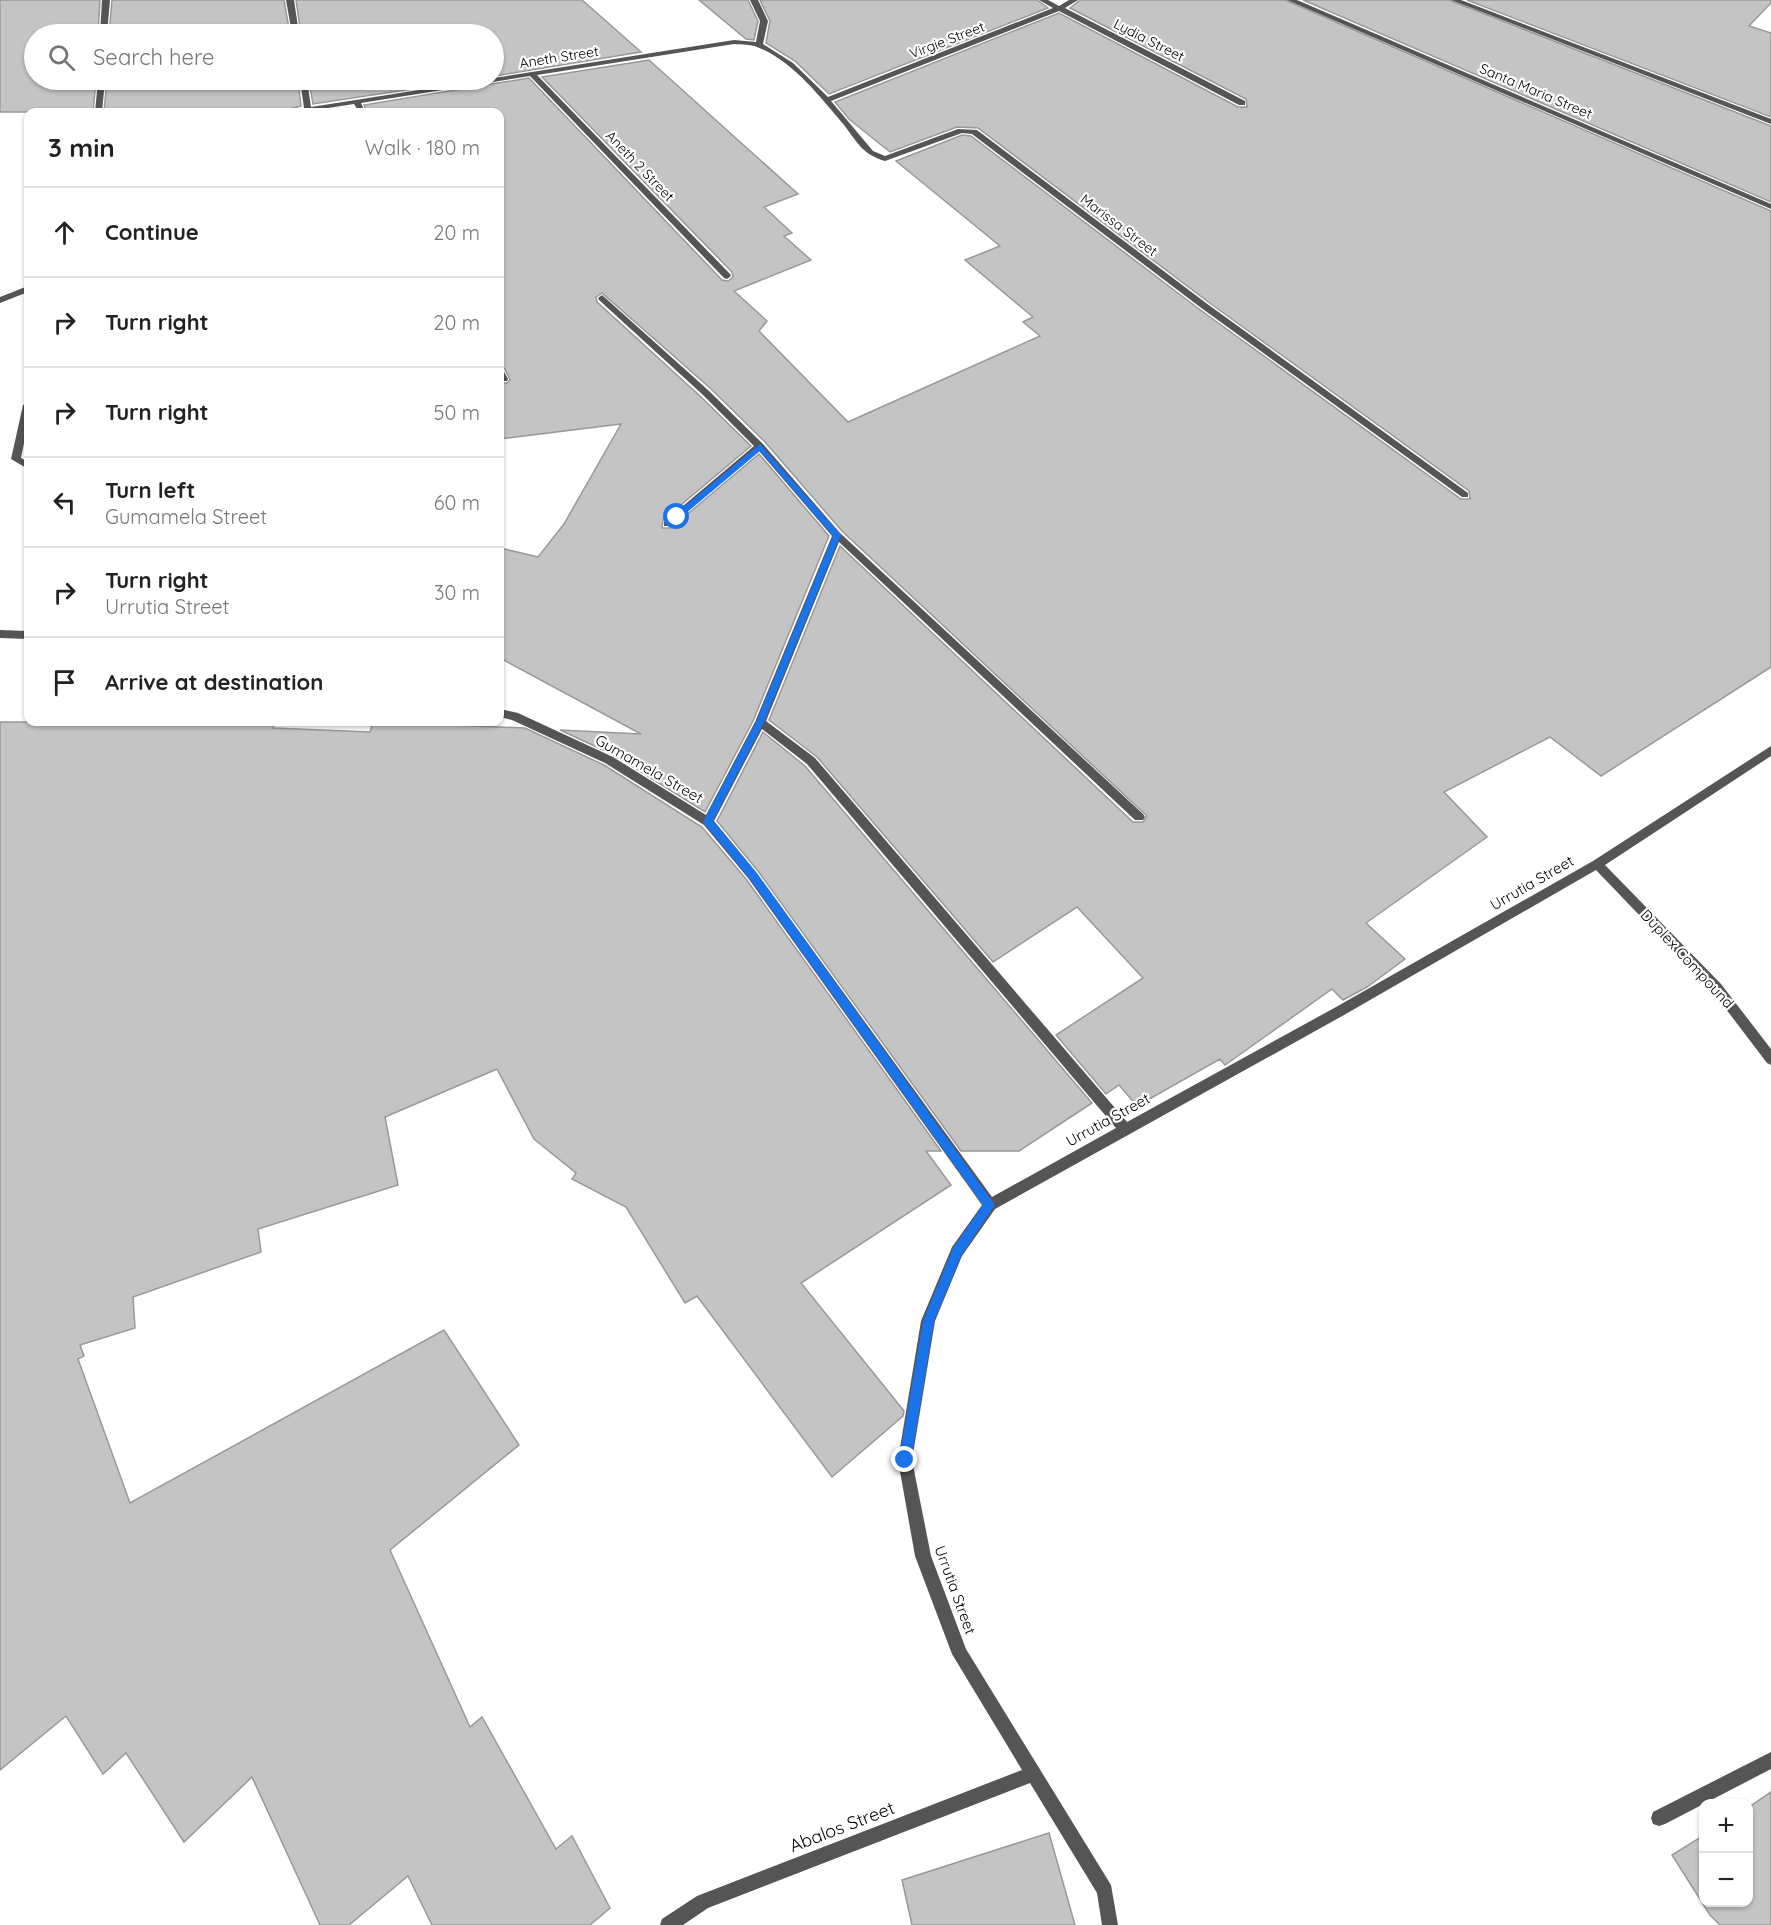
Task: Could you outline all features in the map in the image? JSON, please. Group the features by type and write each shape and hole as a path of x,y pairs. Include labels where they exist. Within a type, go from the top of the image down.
{"street":[{"path":"105,24 106,0"},
{"path":"290,0 294,24"},
{"path":"754,0 764,21 759,44"},
{"name":"Lydia Street","path":"1044,0 1242,103"},
{"name":"Virgie Street","path":"827,100 1060,8 1074,0"},
{"name":"Santa Maria Street","path":"1291,0 1771,207"},
{"path":"1455,0 1771,122"},
{"name":"Aneth Street","path":"504,79 734,42 759,44"},
{"name":"Marissa Street","path":"759,44 777,53 827,100 870,153 878,158 885,159 961,131 974,132 1203,305 1466,495"},
{"name":"Aneth 2 Street","path":"533,75 727,276"},
{"path":"99,108 100,90"},
{"path":"305,90 308,108"},
{"name":"Aneth Street","path":"315,108 435,90"},
{"path":"356,102 360,108"},
{"path":"0,300 24,291"},
{"path":"602,298 705,392 760,447 837,535 1139,817"},
{"path":"24,423 16,459 24,464"},
{"path":"667,524 760,447"},
{"path":"708,822 760,722 837,535"},
{"path":"0,634 24,635"},
{"name":"Gumamela Street","path":"504,714 514,716 609,760 708,822 752,875 990,1205"},
{"path":"760,722 811,761 1125,1129"},
{"name":"Urrutia Street","path":"1110,1925 1105,1891 960,1654 923,1556 905,1460 928,1321 957,1252 990,1205 1340,1011 1597,864 1771,750"},
{"name":"Duplex Compound","path":"1597,864 1717,988 1771,1059"},
{"path":"1659,1818 1771,1760"},
{"name":"Abalos Street","path":"668,1925 703,1902 1033,1774"}],"building":[{"path":"0,0 100,0 99,24 24,24 24,90 95,90 93,108 24,108 24,112 0,112"},
{"path":"112,0 284,0 288,24 110,24"},
{"path":"296,0 582,0 641,52 504,74 504,24 300,24"},
{"path":"699,0 748,0 758,21 754,40 746,39"},
{"path":"760,0 1037,0 1048,8 829,94 795,61 766,43 770,21"},
{"path":"1080,0 1285,0 1771,211 1771,667 1601,776 1550,737 1444,792 1487,837 1366,923 1405,959 1367,987 1343,1000 1332,989 1225,1065 1220,1059 1137,1106 1119,1085 1106,1094 1056,1035 1143,978 1077,907 993,962 817,757 769,720 840,546 1133,822 1143,822 1147,816 842,531 765,442 710,388 602,293 596,297 597,302 751,446 663,520 662,528 671,528 759,454 829,536 753,721 705,812 614,755 560,730 641,734 504,660 504,549 538,557 564,524 621,424 504,439 504,383 510,380 504,369 504,108 365,108 364,105 456,90 504,90 504,82 529,78 722,280 728,281 733,277 732,272 542,77 649,60 798,194 764,207 792,233 784,236 811,260 734,291 767,321 759,331 848,422 1040,336 1023,322 1033,317 965,260 1000,246 896,161 962,135 971,136 1199,309 1461,499 1470,499 1469,491 1207,301 978,128 957,127 890,152 849,119 835,102 1059,13 1238,107 1247,107 1246,99 1070,8"},
{"path":"1303,0 1449,0 1771,126 1771,202"},
{"path":"1467,0 1771,0 1771,3 1749,26 1771,33 1771,117"},
{"path":"106,90 299,90 301,106 294,108 104,108"},
{"path":"311,90 406,90 313,104"},
{"path":"0,722 24,722 24,726 274,726 273,728 370,732 372,726 525,728 604,765 702,827 746,879 941,1151 926,1151 951,1185 801,1283 904,1411 903,1416 832,1477 697,1296 685,1303 626,1207 572,1179 576,1173 534,1139 497,1069 385,1117 398,1185 258,1229 261,1252 133,1297 135,1328 80,1345 84,1356 78,1359 130,1503 444,1330 519,1445 390,1550 470,1727 482,1717 556,1849 572,1836 610,1908 590,1925 432,1925 408,1876 349,1925 320,1925 252,1777 184,1842 126,1753 103,1774 66,1716 0,1770"},
{"path":"763,732 805,766 1092,1103 1019,1151 961,1151 758,871 717,821"},
{"path":"1771,1792 1771,1925 1720,1925 1705,1907 1753,1907 1753,1804"},
{"path":"1049,1833 1075,1925 912,1925 902,1880"},
{"path":"1699,1838 1699,1898 1672,1855"}],"route":[{"path":"677,517 760,447 837,535 760,722 708,822 752,875 990,1205 957,1252 928,1321 905,1460"}]}
